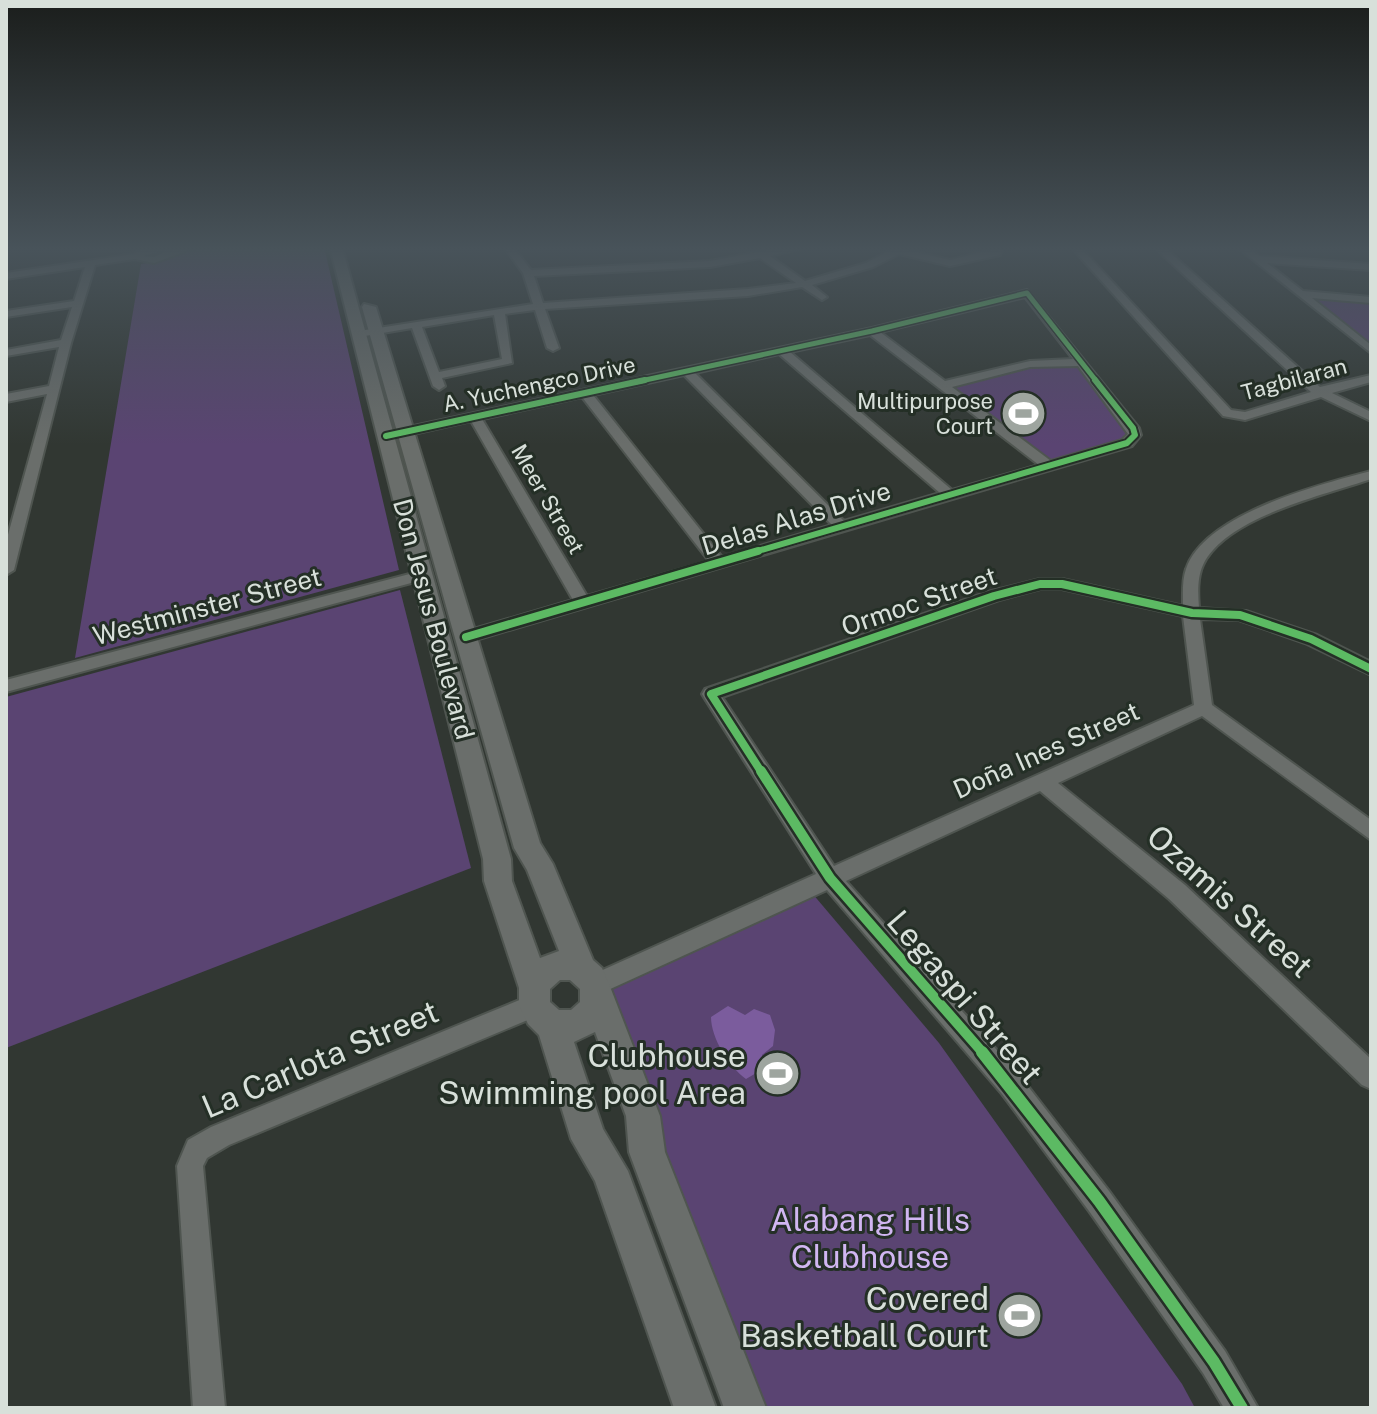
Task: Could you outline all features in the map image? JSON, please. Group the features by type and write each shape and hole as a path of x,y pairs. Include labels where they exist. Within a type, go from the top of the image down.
{"street":[{"path":"6,570 75,313"},
{"name":"Don Jesus Boulevard","path":"362,313 386,436 497,859 498,881 589,1139 610,1171 695,1408"},
{"path":"367,332 493,313"},
{"path":"416,325 438,382 508,361 499,313"},
{"path":"541,313 553,348"},
{"name":"A. Yuchengco Drive","path":"386,436 945,313"},
{"name":"A. Yuchengco Drive","path":"1043,313 1081,362"},
{"name":"Tagbilaran","path":"1135,313 1227,413 1245,416 1371,378"},
{"path":"1232,313 1322,393 1371,417"},
{"path":"1324,313 1371,350"},
{"path":"872,331 1046,464"},
{"name":"Don Jesus Boulevard","path":"367,332 405,432 528,848 539,864 591,982 643,1116 647,1152 745,1408"},
{"path":"6,353 66,343"},
{"path":"781,350 948,493"},
{"path":"944,385 1030,364 1081,362"},
{"name":"Delas Alas Drive","path":"466,637 1046,464 1127,443 1135,435 1081,362"},
{"path":"687,371 840,525"},
{"path":"6,398 54,389"},
{"path":"585,393 718,562"},
{"name":"Meer Street","path":"475,417 582,602"},
{"path":"1371,475 1250,518 1217,536 1202,551 1193,568 1192,613 1203,708 1371,831"},
{"path":"421,576 446,569"},
{"name":"Westminster Street","path":"6,686 421,576"},
{"name":"Ormoc Street","path":"711,694 994,596 1040,584 1095,590 1192,613 1240,615 1311,639 1371,669"},
{"path":"450,678 477,671"},
{"name":"Legaspi Street","path":"711,694 830,878 1011,1085 1214,1362 1242,1408"},
{"path":"459,712 487,704"},
{"name":"Doña Ines Street","path":"591,982 830,878 1203,708"},
{"name":"Ozamis Street","path":"1041,780 1231,941 1371,1076"},
{"path":"497,859 528,848"},
{"path":"554,968 591,982 589,1014 582,1020 562,1027 540,1006 546,972 554,968"},
{"name":"La Carlota Street","path":"209,1408 190,1166 197,1149 220,1136 540,1006"},
{"path":"610,1171 647,1152"}],"green space":[{"path":"133,313 339,313 399,570 75,658"},
{"path":"1329,313 1371,313 1371,345"},
{"path":"1082,363 1130,428 1128,441 1049,463 946,385 1025,365"},
{"path":"400,590 471,868 6,1048 6,697"},
{"name":"Alabang Hills Clubhouse","path":"806,886 939,1043 1182,1384 1195,1408 757,1408 600,976"}],"shaded area":[{"path":"728,1006 745,1015 754,1009 770,1015 775,1030 773,1046 762,1055 763,1069 746,1079 733,1067 714,1034 711,1017"}],"cycle path":[{"path":"386,436 945,313"},
{"path":"466,637 1127,443 1135,435 1133,428 1043,313"},
{"path":"1242,1408 1214,1362 1099,1201 1011,1085 830,878 711,694 994,596 1040,584 1062,584 1192,613 1240,615 1311,639 1371,669"}],"place":[{"name":"Multipurpose Court","path":"1024,414"},
{"name":"Clubhouse Swimming pool Area","path":"777,1073"},
{"name":"Covered Basketball Court","path":"1020,1316"}]}
